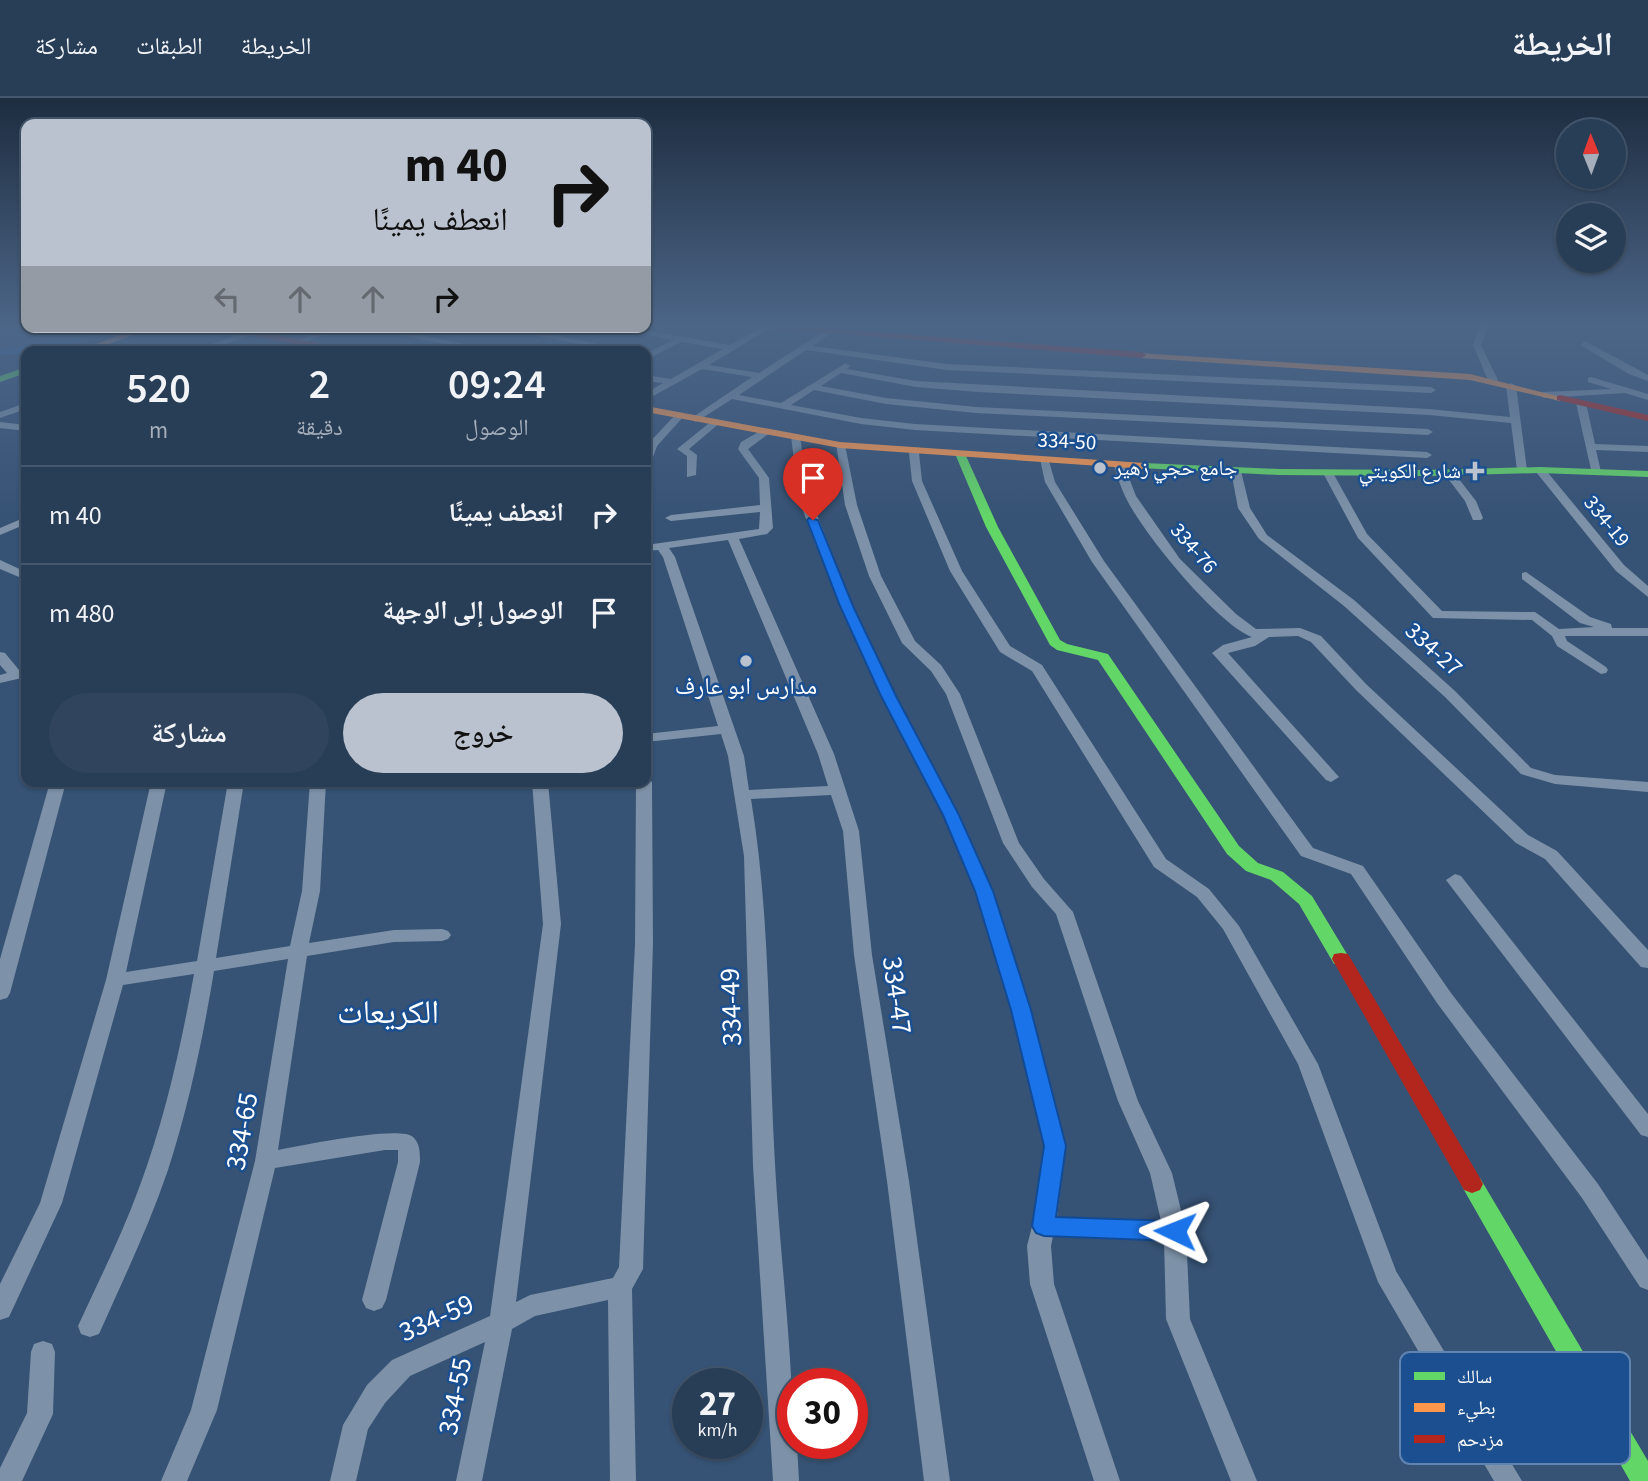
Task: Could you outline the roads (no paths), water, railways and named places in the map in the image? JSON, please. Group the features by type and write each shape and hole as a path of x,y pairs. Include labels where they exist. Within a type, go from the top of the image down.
{"street":[{"path":"695,419 740,390"},
{"path":"783,406 809,390"},
{"path":"826,390 886,401 976,410 1428,432"},
{"path":"976,410 978,390"},
{"path":"988,390 1429,412 1516,421"},
{"path":"1123,390 1125,397"},
{"path":"1426,473 1431,390"},
{"path":"1512,390 1522,470"},
{"path":"1524,390 1648,418"},
{"path":"1618,390 1648,397"},
{"path":"1544,395 1622,391"},
{"path":"730,396 861,421 979,432 1427,455"},
{"path":"1581,403 1596,472"},
{"path":"1264,404 1272,425"},
{"path":"0,415 21,408"},
{"path":"12,411 21,412"},
{"name":"334-50","path":"651,411 840,445 914,453 1236,471 1426,473 1539,470 1648,474"},
{"path":"651,448 679,415"},
{"path":"1124,417 1126,440"},
{"path":"691,475 692,455 682,449 716,422"},
{"path":"0,425 21,427"},
{"path":"653,547 763,532 767,528 764,478 743,449 745,444 766,432"},
{"path":"979,432 969,456 974,492 1026,583 1055,642 1062,647 1103,657 1233,850 1252,867 1277,876 1306,900 1571,1352"},
{"path":"796,437 804,497 847,606 889,696 951,815 988,904 1021,1010 1055,1146 1039,1246 1042,1284 1107,1481"},
{"path":"840,445 852,505 875,576 909,643 936,668 953,694 1011,844 1038,883 1064,912 1128,1101 1161,1173 1175,1231 1178,1319 1244,1481"},
{"path":"1590,447 1648,449"},
{"path":"1274,448 1279,472"},
{"path":"914,453 917,481 956,571 1005,649 1037,668 1160,863 1203,893 1230,926 1308,1064 1387,1275 1433,1352"},
{"path":"1044,461 1050,482 1098,562 1307,852 1357,870 1444,998 1590,1191 1648,1280"},
{"name":"334-76","path":"1119,466 1130,496 1176,562 1244,629 1263,635"},
{"name":"334-19","path":"1539,470 1620,568 1648,593"},
{"name":"334-27","path":"1236,471 1244,508 1263,537 1349,603 1450,695 1526,771 1539,777 1559,780 1648,787"},
{"path":"1448,472 1470,501 1477,518"},
{"path":"1328,473 1362,536 1438,615 1535,616 1557,634 1562,643 1601,670"},
{"path":"671,517 765,508"},
{"path":"0,532 21,522"},
{"name":"334-47","path":"732,537 826,754 851,831 863,955 898,1181 937,1481"},
{"name":"334-49","path":"653,547 669,557 736,756 752,856 764,1166 786,1481"},
{"path":"0,564 21,574"},
{"path":"1526,576 1585,620 1618,632"},
{"path":"1557,634 1569,631 1648,632"},
{"path":"1331,777 1219,653 1223,649 1253,644 1263,635 1300,632 1316,639 1361,687 1522,839 1551,855 1648,962"},
{"path":"0,656 21,674"},
{"path":"0,679 21,674"},
{"path":"651,737 727,729"},
{"path":"0,993 57,787"},
{"path":"0,1309 51,1203 115,980 158,787"},
{"path":"90,1326 157,1170 191,1045 235,787"},
{"name":"334-65","path":"174,1481 204,1410 266,1161 299,949 312,891 318,787"},
{"name":"334-55","path":"469,1481 500,1322 552,924 540,787"},
{"path":"623,1481 620,1286 631,1269 644,944 644,787"},
{"path":"742,795 838,790"},
{"path":"1455,880 1648,1129"},
{"path":"115,980 299,949 394,936 442,935"},
{"path":"266,1161 385,1141 405,1142 410,1148 374,1300"},
{"path":"1044,1226 1175,1231"},
{"name":"334-59","path":"343,1481 356,1426 376,1394 401,1368 530,1306 620,1286"},
{"path":"8,1481 40,1413 43,1352"},
{"path":"1630,1452 1645,1481"},
{"path":"1499,1464 1509,1481"}],"place":[{"name":"جامع حجي زهير","path":"1100,468"},
{"name":"شارع الكويتي","path":"1475,471"},
{"name":"مدارس ابو عارف","path":"746,661"}],"district":[{"name":"الكريعات","path":"388,1011"}]}
